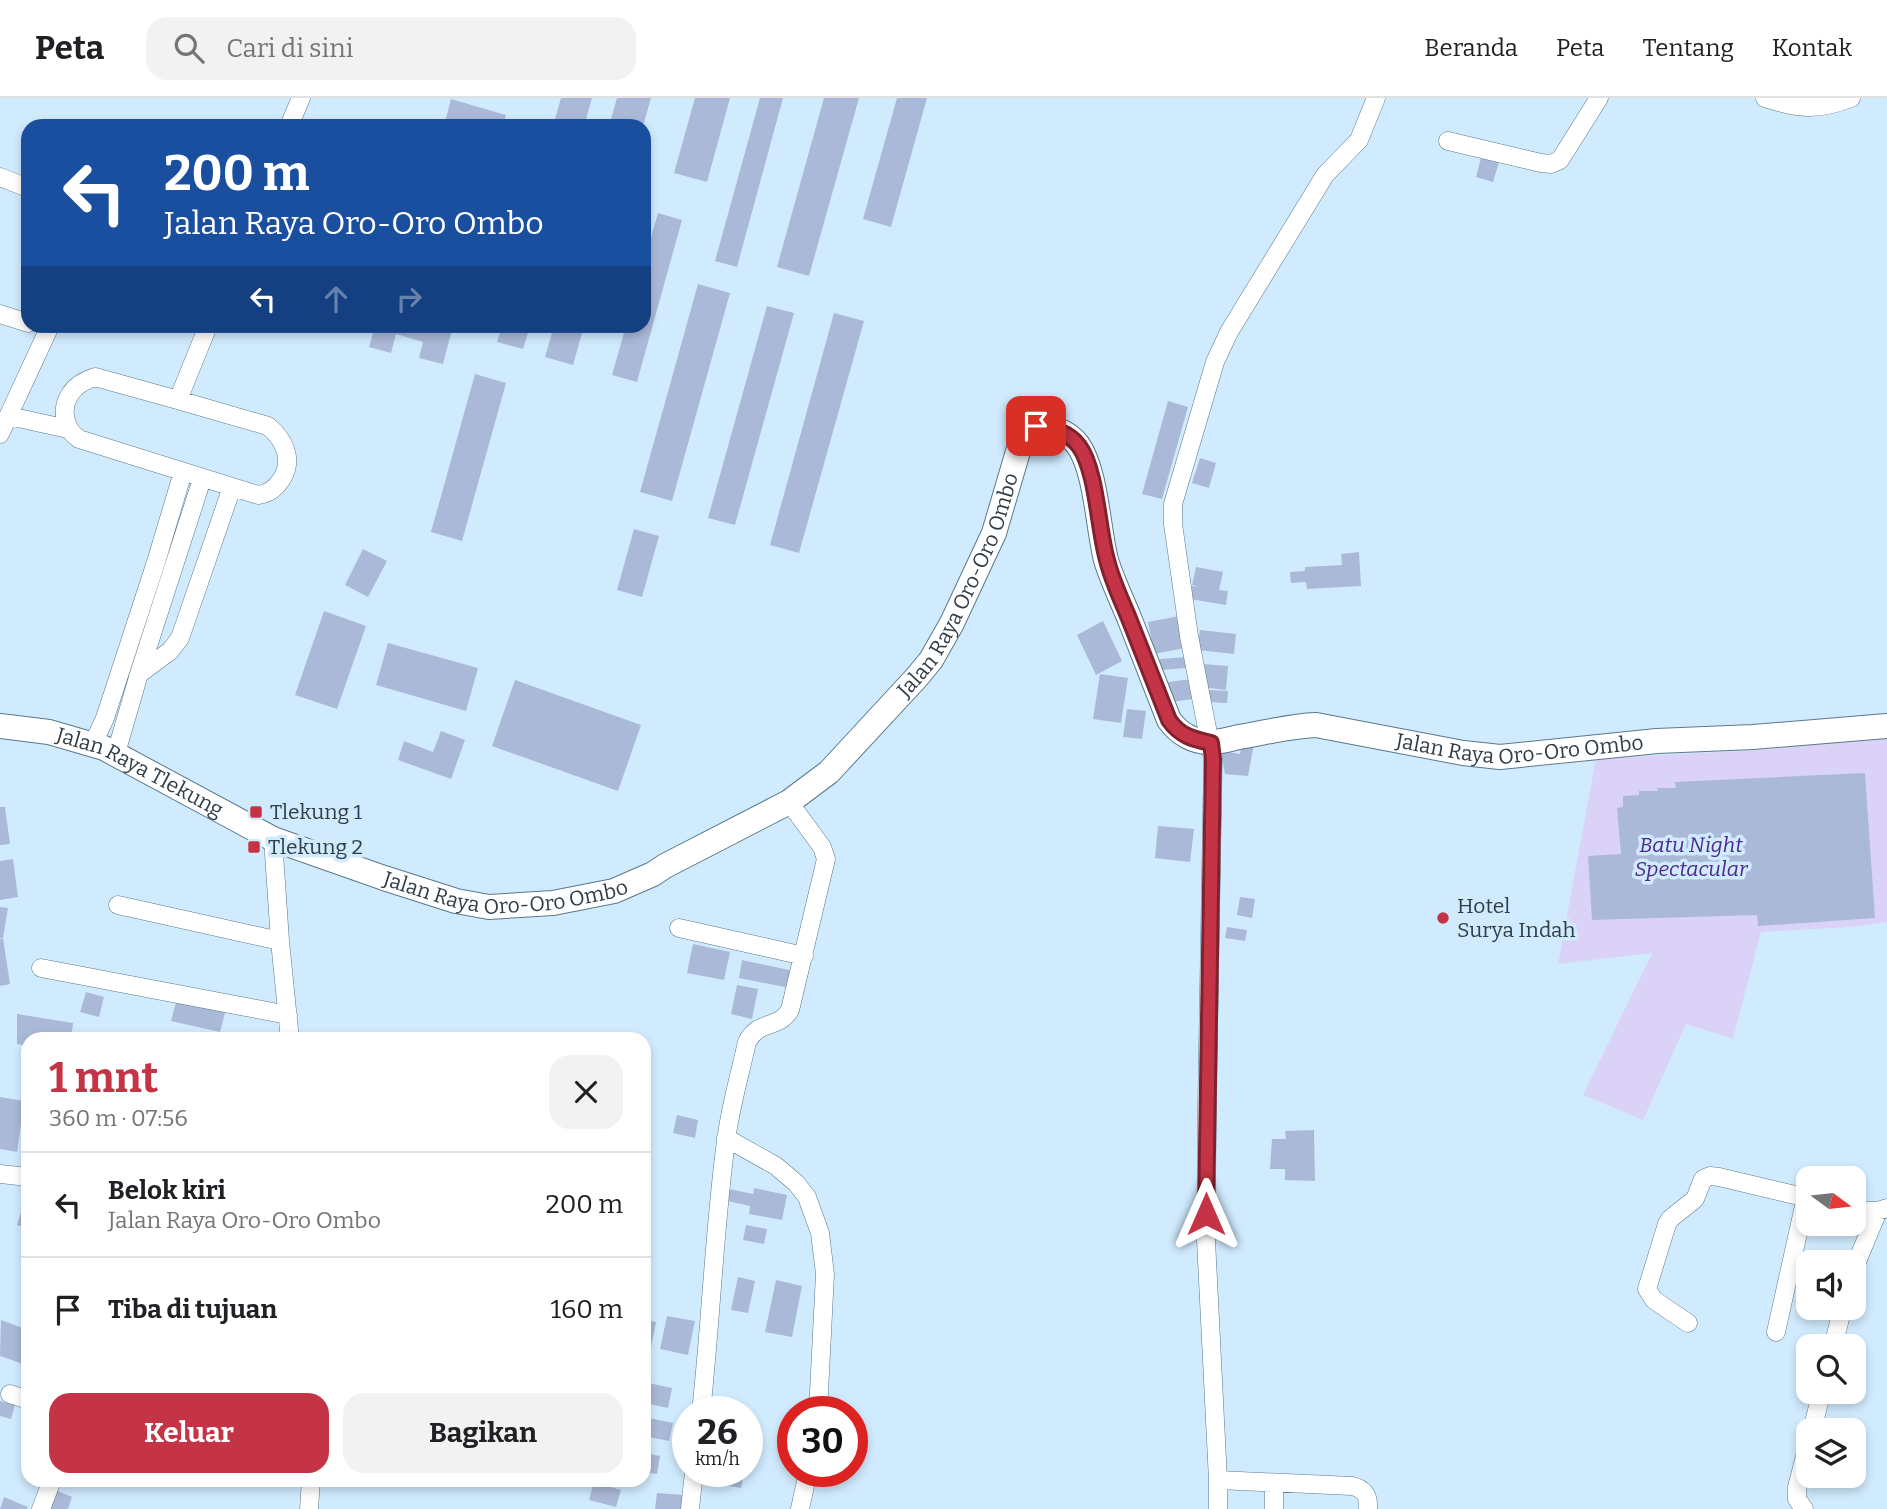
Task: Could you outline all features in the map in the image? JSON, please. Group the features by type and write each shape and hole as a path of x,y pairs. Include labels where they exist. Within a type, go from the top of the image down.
{"main road":[{"name":"Jalan Raya Oro-Oro Ombo","path":"272,839 456,901 489,907 553,903 624,887 789,802 829,772 931,660 952,624 994,533 1022,438 1030,427 1059,431 1072,439 1083,454 1089,470 1111,573 1169,720 1184,736 1211,743 1316,725 1463,753 1500,757 1657,741 1753,737 1887,726"},
{"name":"Jalan Raya Tlekung","path":"0,726 49,732 105,749 272,839"}],"street":[{"path":"292,119 300,98"},
{"path":"1218,1509 1206,1240 1213,759 1189,636 1173,524 1173,504 1222,346 1325,174 1359,140 1376,98"},
{"path":"1448,141 1551,164 1560,160 1599,98"},
{"path":"1765,98 1790,106 1809,108 1851,98"},
{"path":"0,177 21,185"},
{"path":"0,314 21,321"},
{"path":"0,434 43,333"},
{"path":"178,400 205,333"},
{"path":"95,377 178,400 268,426 277,433 288,462 279,484 266,494 258,495 202,478 79,439 68,429 65,417 67,400 75,388 95,377"},
{"path":"9,416 68,429"},
{"path":"105,749 105,718 183,472"},
{"path":"105,749 139,674 202,478"},
{"path":"139,674 170,651 180,638 232,487"},
{"path":"703,1396 726,1138 747,1042 758,1028 781,1021 790,1010 826,859 822,847 789,802"},
{"path":"272,839 289,1032"},
{"path":"118,905 280,941"},
{"path":"679,928 804,956"},
{"path":"41,968 288,1015"},
{"path":"726,1138 776,1166 796,1183 807,1197 820,1233 825,1274 819,1396"},
{"path":"1688,1322 1654,1300 1647,1289 1667,1224 1695,1199 1703,1179 1710,1176 1719,1177 1796,1195"},
{"path":"1863,1250 1883,1210"},
{"path":"1776,1332 1798,1236"},
{"path":"10,1394 21,1398"},
{"path":"1218,1480 1359,1488 1367,1495 1368,1509"},
{"path":"1273,1483 1274,1509"},
{"path":"41,1509 49,1487"},
{"path":"309,1509 311,1487"},
{"path":"690,1509 692,1487"},
{"path":"800,1509 805,1487"},
{"path":"1797,1488 1797,1499 1804,1509"}],"green space":[{"name":"Batu Night Spectacular","path":"1887,735 1887,922 1761,932 1733,1039 1686,1024 1643,1120 1583,1095 1652,953 1558,964 1596,758 1762,750"}],"building":[{"path":"561,98 592,98 586,119 555,119"},
{"path":"617,98 651,98 645,119 611,119"},
{"path":"695,98 730,98 707,182 674,173"},
{"path":"760,98 783,98 737,267 715,261"},
{"path":"824,98 859,98 809,276 777,267"},
{"path":"897,98 927,98 891,227 863,219"},
{"path":"451,99 506,115 505,119 446,119"},
{"path":"1482,154 1500,159 1493,182 1476,177"},
{"path":"658,213 682,220 651,332 651,238"},
{"path":"698,284 730,293 672,501 640,492"},
{"path":"767,306 794,313 735,525 708,518"},
{"path":"834,313 864,321 799,553 770,545"},
{"path":"373,333 451,333 443,364 419,358 423,342 396,334 391,353 369,347"},
{"path":"500,333 528,333 523,349 497,342"},
{"path":"552,333 582,333 573,365 545,357"},
{"path":"624,333 651,333 637,382 612,375"},
{"path":"475,374 506,383 462,541 431,532"},
{"path":"1168,401 1188,407 1162,499 1142,494"},
{"path":"1200,458 1216,463 1209,488 1192,483"},
{"path":"634,529 659,536 642,597 617,590"},
{"path":"363,549 387,561 368,597 345,585"},
{"path":"1359,552 1361,586 1307,589 1306,582 1291,583 1290,572 1305,571 1305,567 1342,565 1341,554"},
{"path":"1196,567 1223,572 1219,590 1228,591 1226,605 1190,599 1192,586 1200,587 1192,585"},
{"path":"324,611 366,626 337,709 295,695"},
{"path":"1179,616 1185,648 1154,654 1148,622"},
{"path":"1103,621 1122,661 1096,675 1077,635"},
{"path":"1200,630 1236,634 1234,654 1197,650"},
{"path":"388,643 478,668 466,711 376,685"},
{"path":"1187,657 1187,668 1160,670 1160,659"},
{"path":"1202,664 1228,666 1226,690 1200,687"},
{"path":"1100,674 1128,678 1121,723 1093,719"},
{"path":"1192,679 1194,699 1170,702 1168,682"},
{"path":"515,680 641,725 618,791 492,746"},
{"path":"1209,690 1228,691 1227,703 1208,702"},
{"path":"1127,709 1146,711 1142,739 1123,737"},
{"path":"441,731 465,740 451,779 398,760 404,741 433,752"},
{"path":"1242,742 1254,744 1248,776 1225,774 1221,751 1240,754"},
{"path":"1865,773 1875,918 1758,926 1757,915 1592,920 1588,856 1621,854 1617,808 1623,807 1623,796 1639,795 1639,791 1658,791 1657,788 1676,788 1675,782"},
{"path":"0,807 5,807 10,844 0,845"},
{"path":"1158,826 1194,829 1190,862 1155,858"},
{"path":"13,859 18,897 0,900 0,861"},
{"path":"1240,897 1255,899 1252,918 1237,915"},
{"path":"0,907 8,908 3,938 0,938"},
{"path":"1227,927 1247,930 1245,941 1225,938"},
{"path":"3,938 10,984 0,986 0,939"},
{"path":"693,944 730,952 724,980 687,973"},
{"path":"742,960 794,971 790,988 739,978"},
{"path":"737,985 758,989 752,1019 731,1014"},
{"path":"86,992 104,997 99,1017 80,1012"},
{"path":"177,998 226,1009 220,1032 171,1021"},
{"path":"17,1014 73,1023 72,1032 21,1032 21,1045 17,1044"},
{"path":"0,1097 21,1100 17,1152 0,1149"},
{"path":"677,1115 698,1120 695,1138 673,1133"},
{"path":"1314,1130 1315,1181 1285,1180 1285,1169 1270,1169 1272,1139 1286,1139 1285,1131"},
{"path":"725,1188 753,1194 754,1188 787,1195 782,1220 749,1214 750,1206 723,1200"},
{"path":"746,1225 767,1229 764,1244 743,1240"},
{"path":"738,1277 755,1281 748,1313 731,1310"},
{"path":"776,1280 802,1286 792,1337 765,1332"},
{"path":"667,1316 695,1321 688,1355 660,1349"},
{"path":"1,1320 21,1327 21,1363 0,1356"},
{"path":"651,1321 656,1322 651,1347"},
{"path":"651,1384 672,1388 668,1408 651,1404"},
{"path":"0,1401 15,1405 11,1419 0,1416"},
{"path":"651,1418 672,1423 669,1441 651,1437"},
{"path":"651,1454 660,1456 657,1474 651,1473"},
{"path":"593,1487 621,1490 616,1507 589,1500"},
{"path":"53,1489 72,1497 68,1509 46,1509"},
{"path":"657,1493 684,1495 683,1509 655,1509"},
{"path":"4,1497 28,1507 0,1509"}],"place":[{"name":"Tlekung 1","path":"256,812"},
{"name":"Tlekung 2","path":"254,847"},
{"name":"Hotel Surya Indah","path":"1443,918"}],"route":[{"path":"1036,426 1059,431 1079,446 1089,470 1106,559 1169,720 1184,736 1211,743 1213,759 1206,1214"}]}
